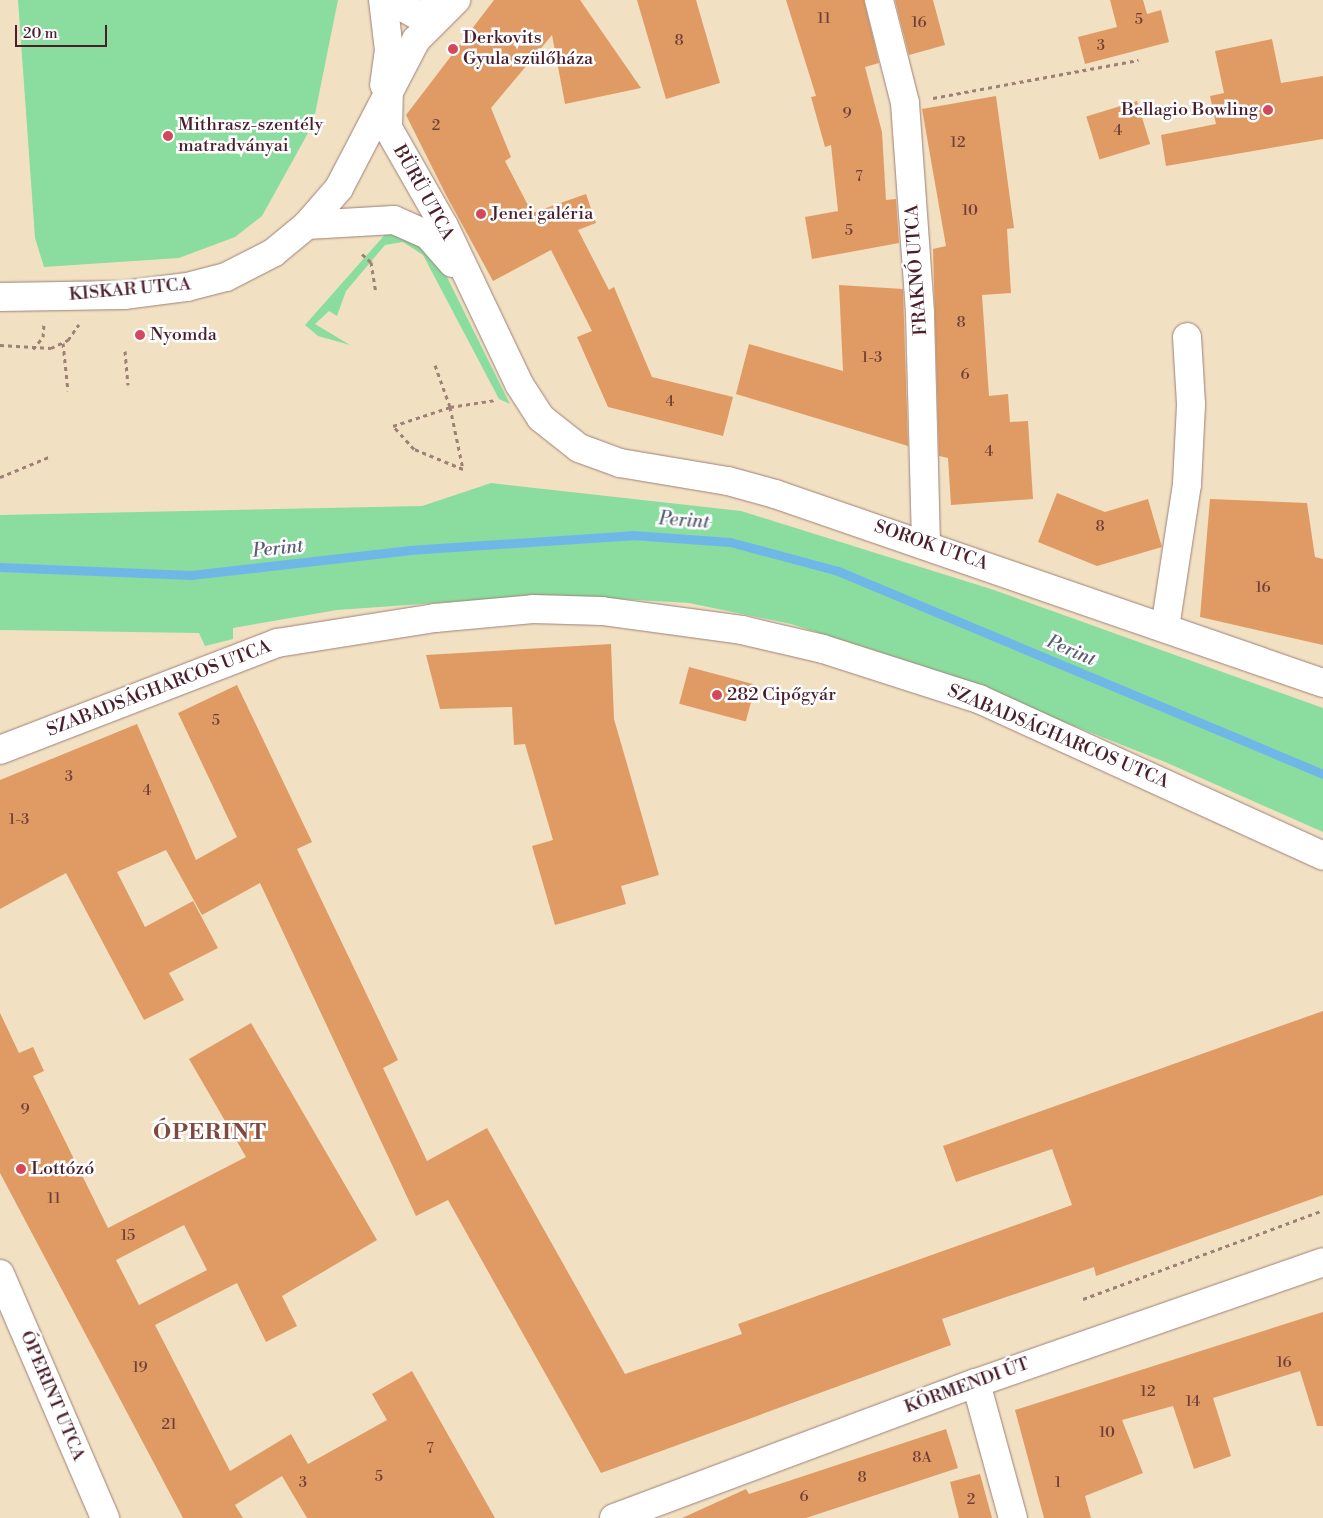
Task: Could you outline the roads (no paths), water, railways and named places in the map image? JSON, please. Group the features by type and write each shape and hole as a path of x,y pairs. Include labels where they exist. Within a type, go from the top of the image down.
{"street":[{"path":"383,0 389,50 384,96"},
{"path":"389,0 417,15 449,5"},
{"name":"FRAKNÓ UTCA","path":"879,0 906,103 920,314 926,544"},
{"path":"307,225 353,164 384,96 423,30 449,5"},
{"name":"BÜRÜ UTCA","path":"384,96 388,128 444,226 474,294 519,384 542,418"},
{"name":"BÜRÜ UTCA","path":"307,225 372,218 411,226 442,249 474,294"},
{"name":"KISKAR UTCA","path":"0,297 145,292 205,282 256,263 307,225"},
{"path":"0,285 0,297"},
{"path":"1165,628 1187,484 1191,404 1187,337"},
{"name":"SOROK UTCA","path":"542,418 580,448 600,457 728,481 926,544 1323,683"},
{"name":"SZABADSÁGHARCOS UTCA","path":"2,750 277,643 435,618 533,609 602,611 751,632 823,649 979,699 1323,856"},
{"name":"KÖRMENDI ÚT","path":"614,1518 976,1382 1323,1262"},
{"name":"ÓPERINT UTCA","path":"0,1274 105,1518"},
{"path":"976,1382 1013,1518"}],"waterway":[{"name":"Perint","path":"0,567 191,575 409,550 632,535 730,542 838,571 1323,774"}],"place":[{"name":"Derkovits Gyula szülőháza","path":"453,49"},
{"name":"Bellagio Bowling","path":"1268,110"},
{"name":"Mithrasz-szentély matradványai","path":"168,136"},
{"name":"Jenei galéria","path":"481,214"},
{"name":"Nyomda","path":"140,335"},
{"name":"282 Cipőgyár","path":"717,695"},
{"name":"Lottózó","path":"21,1169"}],"district":[{"name":"ÓPERINT","path":"210,1133"}]}
